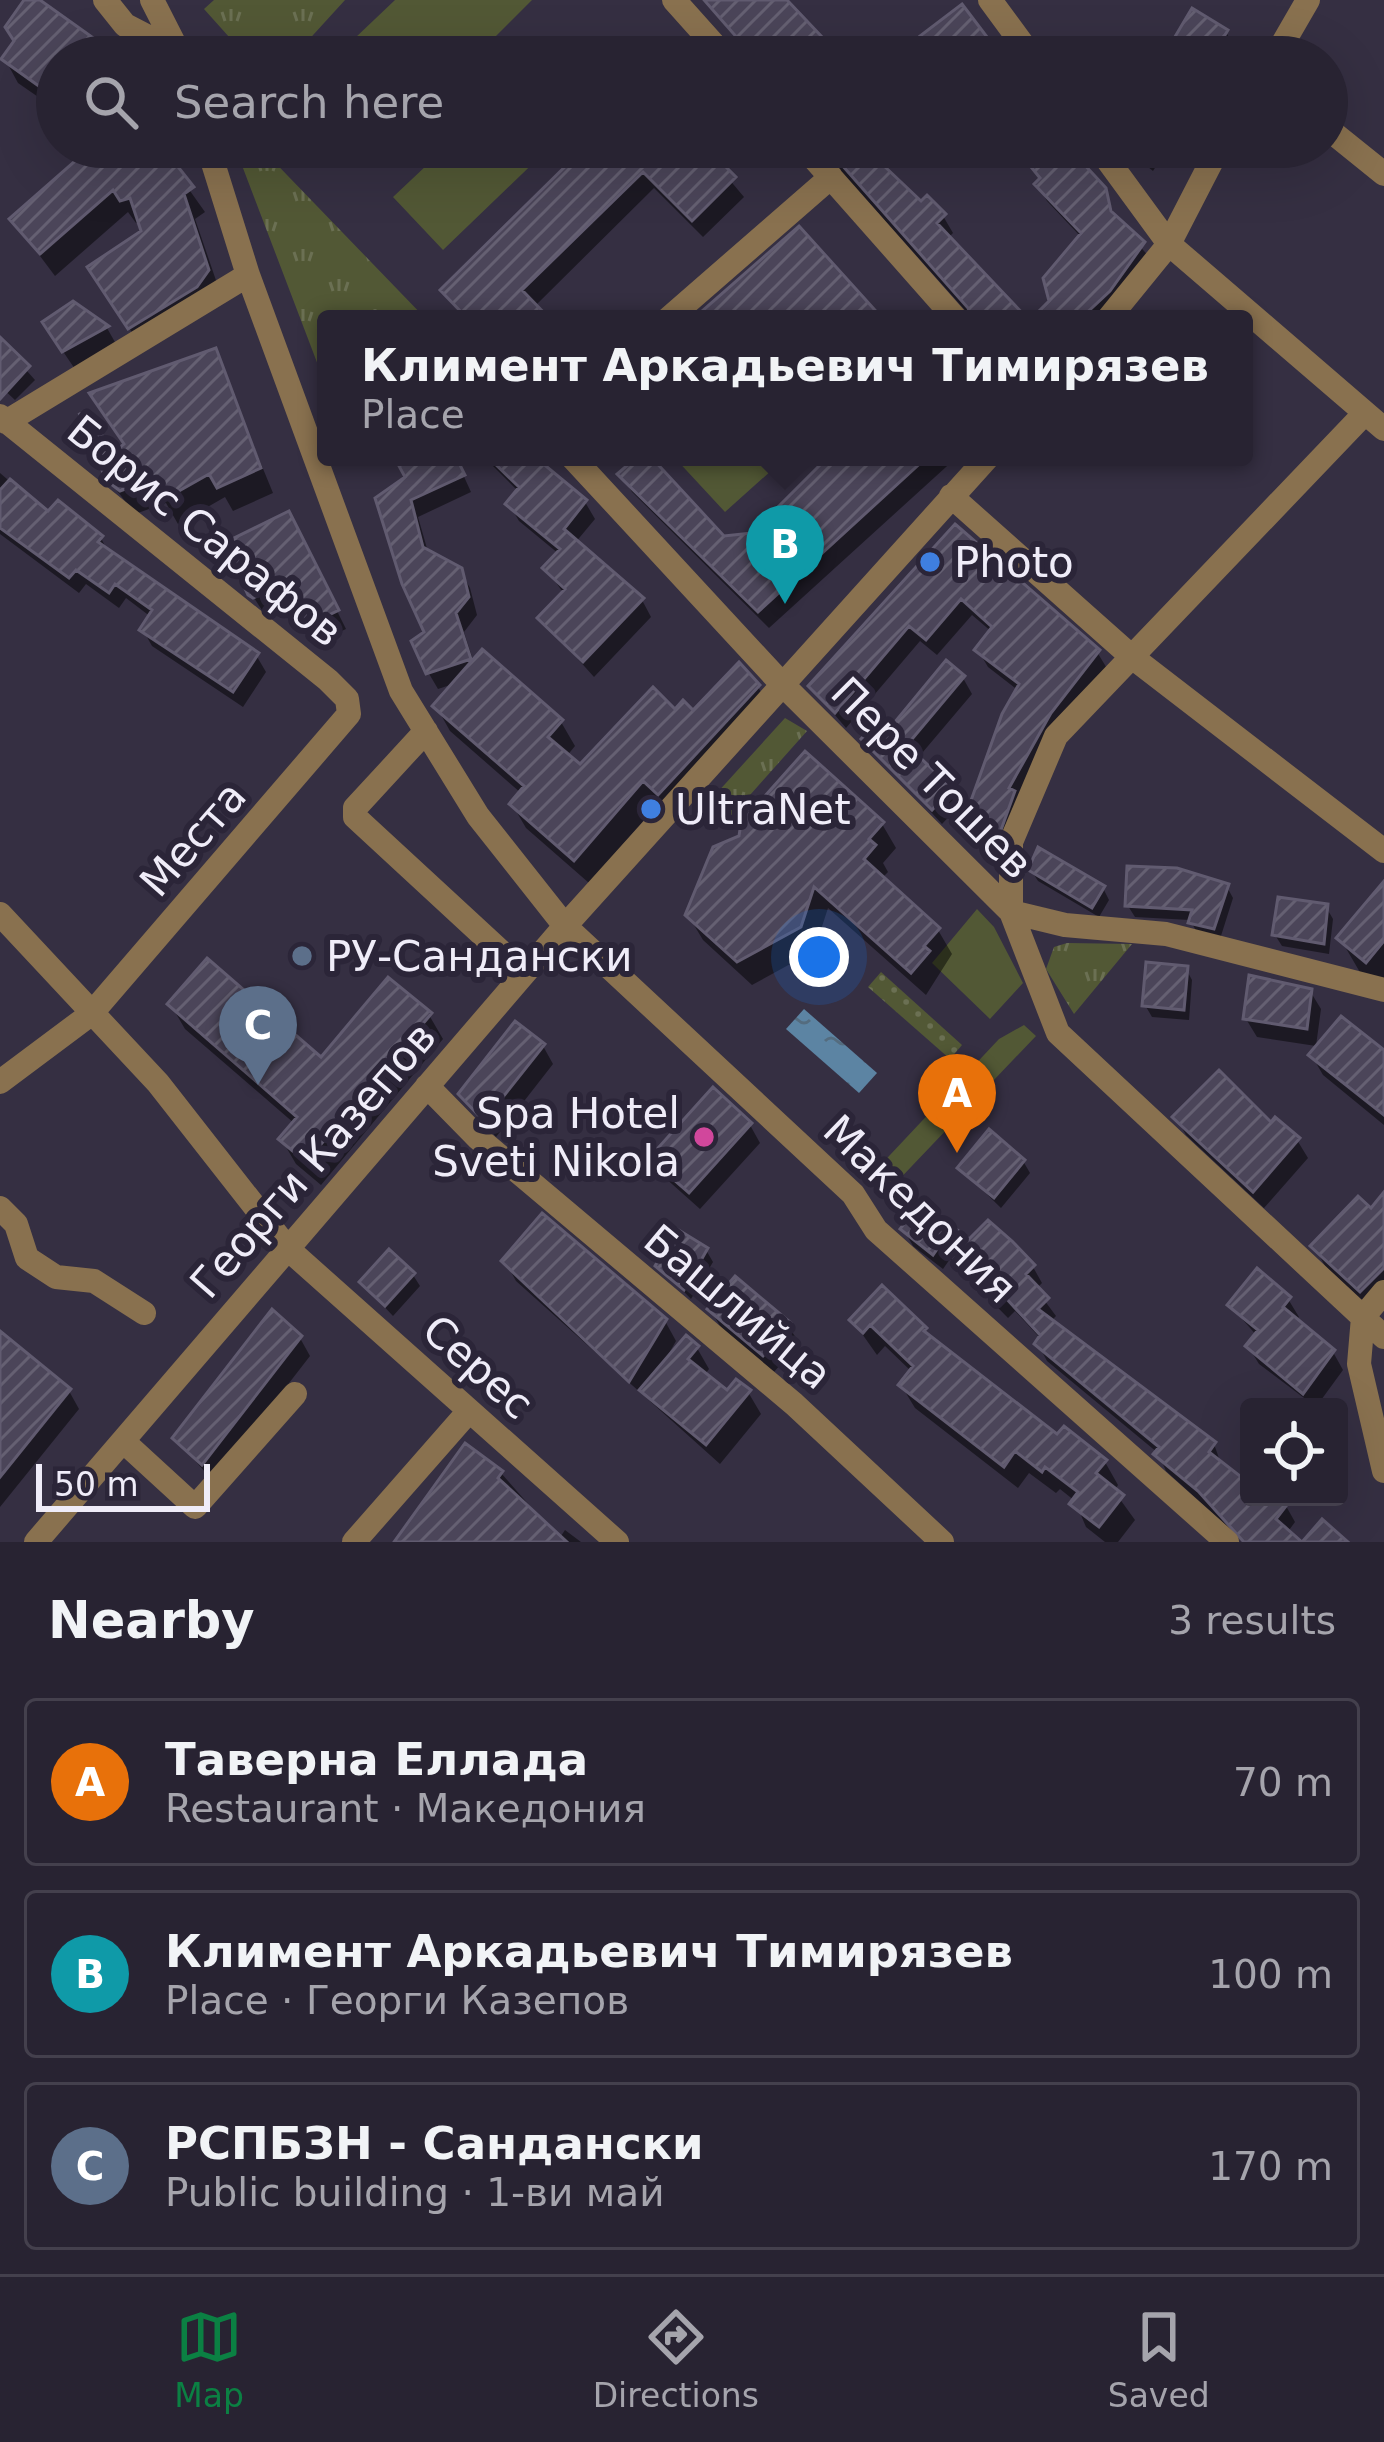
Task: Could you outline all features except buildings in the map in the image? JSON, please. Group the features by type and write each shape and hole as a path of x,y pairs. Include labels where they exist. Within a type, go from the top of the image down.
{"street":[{"path":"105,0 125,25 145,36"},
{"path":"152,0 170,36"},
{"path":"674,0 706,36"},
{"path":"990,0 1016,36"},
{"path":"1287,36 1308,0"},
{"path":"1348,145 1384,174"},
{"name":"Македония","path":"215,168 317,462"},
{"path":"822,168 948,310"},
{"path":"1113,168 1169,244 1245,310"},
{"path":"1115,310 1169,244 1208,168"},
{"path":"678,310 830,177"},
{"path":"3,419 248,274"},
{"path":"1253,317 1374,421 1056,736 1011,842 1011,912 1065,925 1166,934 1382,984"},
{"name":"Борис Сарафов","path":"3,419 328,680 347,699 350,715"},
{"name":"Македония","path":"318,466 401,691 478,816 565,926 853,1194 876,1230 1227,1542"},
{"name":"Пере Тошев","path":"580,466 781,683 1011,912 1058,1033 1384,1337"},
{"name":"Георги Казепов","path":"45,1539 123,1441 565,926 979,466"},
{"path":"951,496 1132,657 1384,851"},
{"name":"Места","path":"0,1082 91,1014 350,715"},
{"path":"426,731 355,808 355,818 524,974"},
{"name":"Серес","path":"0,914 158,1083 288,1250 617,1542"},
{"name":"Башлийца","path":"428,1087 478,1138 794,1404 942,1542"},
{"path":"0,1208 16,1224 27,1258 56,1277 94,1281 144,1313"},
{"path":"1384,1292 1363,1317 1359,1364 1384,1471"},
{"path":"123,1441 195,1507 295,1394"},
{"path":"354,1542 469,1411"}],"green space":[{"path":"214,0 345,0 312,36 228,36 204,9"},
{"path":"395,0 532,0 496,36 357,36"},
{"path":"243,168 280,168 417,310 317,310 317,362"},
{"path":"424,168 528,168 443,250 393,197"},
{"path":"682,466 776,466 725,512"},
{"path":"785,718 807,731 726,822 706,805"},
{"path":"977,909 994,927 1023,983 990,1019 932,963"},
{"path":"1132,944 1074,1014 1046,969 1054,947"},
{"path":"881,972 962,1045 950,1059 868,987"},
{"path":"1024,1025 1036,1036 891,1188 874,1172 999,1039"}],"water":[{"path":"804,1009 877,1073 859,1093 786,1029"}],"place":[{"name":"Photo","path":"930,562"},
{"name":"Климент Аркадьевич Тимирязев","path":"785,604"},
{"name":"UltraNet","path":"651,809"},
{"name":"РУ-Сандански","path":"302,956"},
{"name":"РСПБЗН - Сандански","path":"258,1085"},
{"name":"Spa Hotel Sveti Nikola","path":"704,1137"},
{"name":"Таверна Еллада","path":"957,1153"}]}
